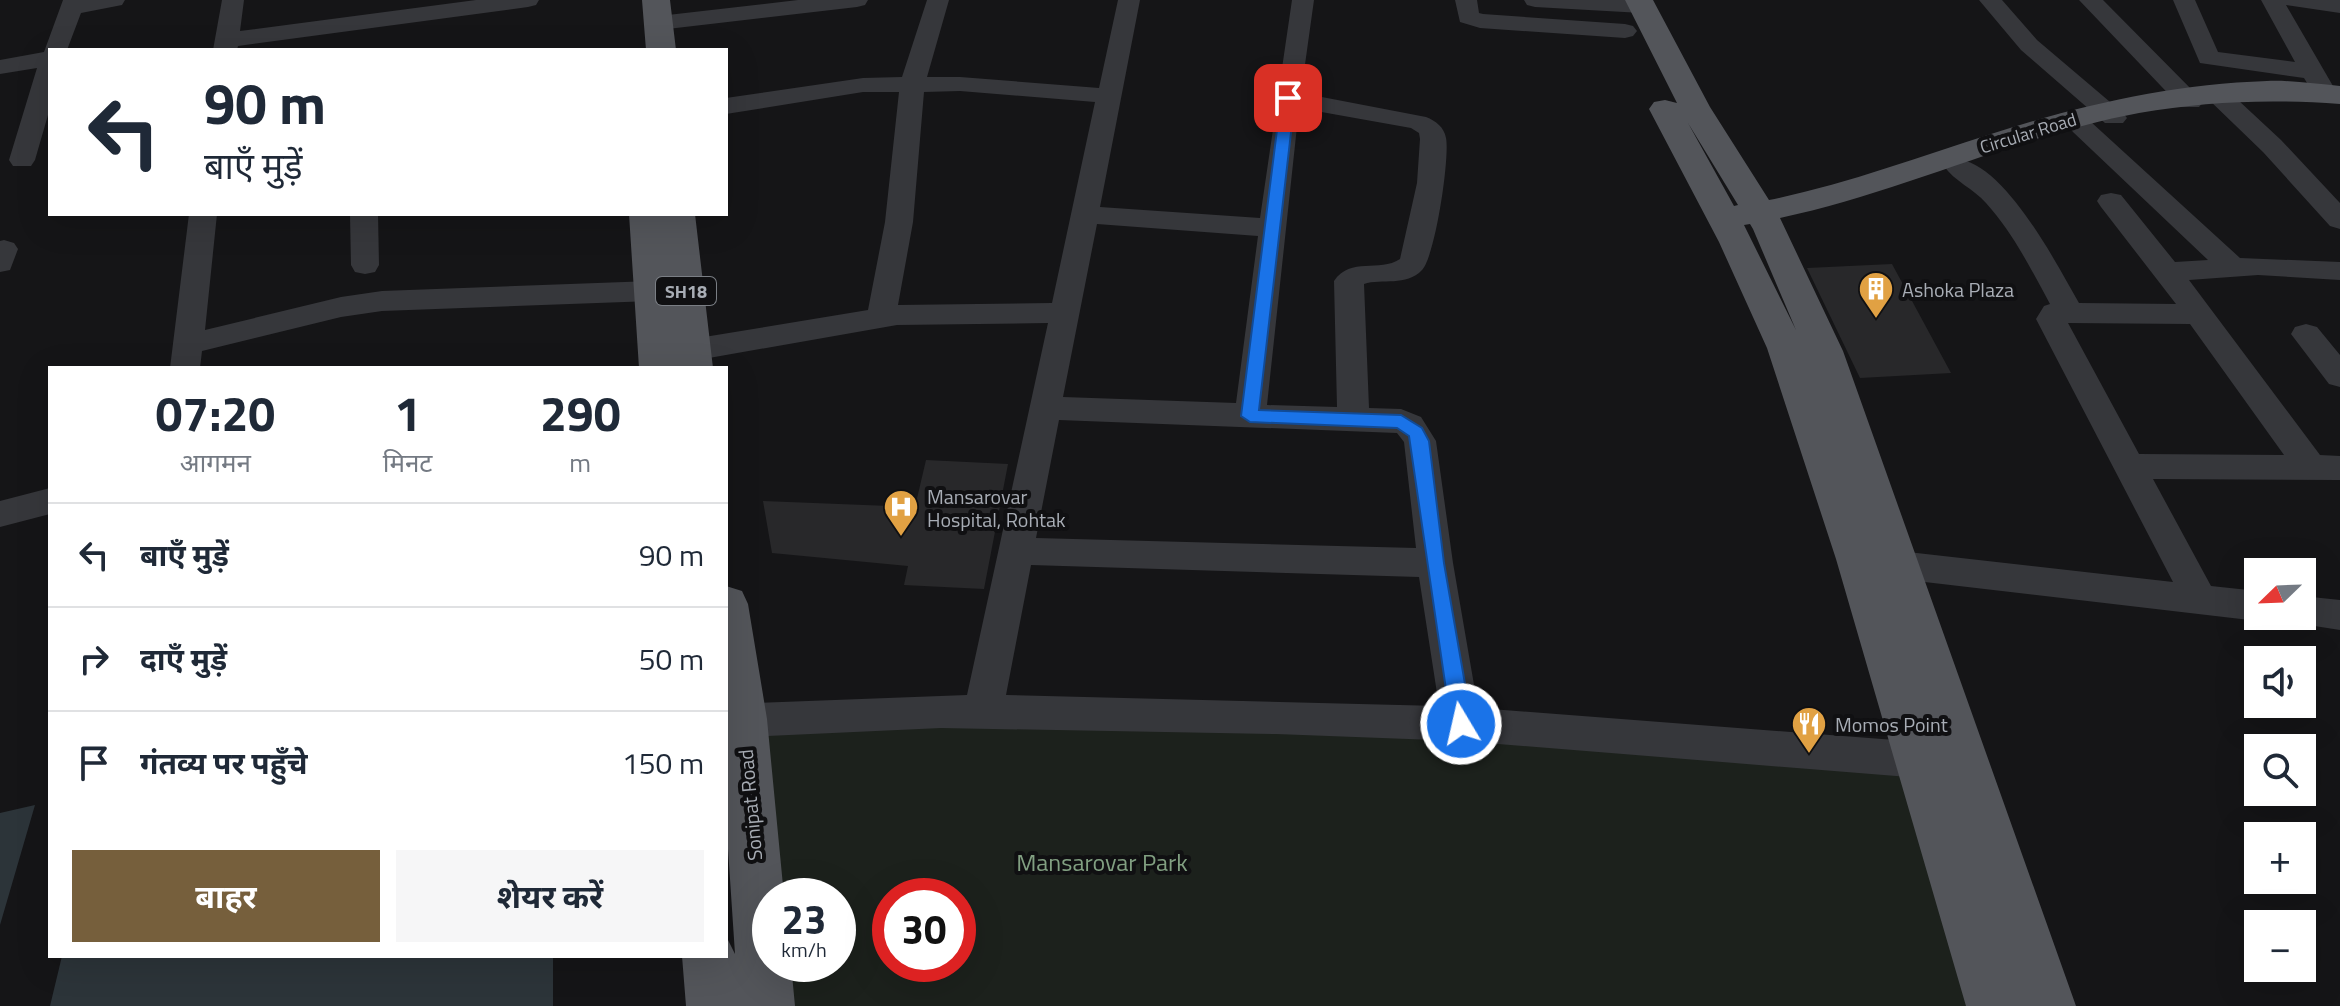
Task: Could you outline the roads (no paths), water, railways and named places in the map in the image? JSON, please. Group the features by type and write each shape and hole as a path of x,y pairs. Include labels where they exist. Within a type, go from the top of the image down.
{"main road":[{"path":"630,0 634,48"},
{"path":"1627,8 1747,225 1824,351 2048,1006"},
{"name":"Circular Road","path":"1747,225 1808,201 2101,119 2202,97 2278,97 2329,92"},
{"name":"Circular Road","path":"1747,225 1957,166 2101,119"},
{"name":"SH18","path":"646,216 658,366"},
{"name":"SH18","path":"678,216 693,359"},
{"path":"1747,225 1858,559 1994,1006"},
{"name":"Sonipat Road","path":"728,633 734,720 767,1006"},
{"path":"709,958 714,1006"}],"street":[{"path":"56,48 72,4 114,0"},
{"path":"233,0 226,45 528,0"},
{"path":"659,24 857,0"},
{"path":"881,318 899,222 912,85 938,0"},
{"path":"983,712 1129,0"},
{"path":"1250,416 1288,98 1303,0"},
{"path":"1466,0 1468,17 1480,21 1627,8"},
{"path":"1535,0 1627,8"},
{"path":"1990,0 2233,267"},
{"path":"2090,0 2202,97 2272,146 2340,220"},
{"path":"2184,0 2209,58 2329,92"},
{"path":"2272,0 2329,92"},
{"path":"2294,0 2340,6"},
{"path":"0,67 48,58"},
{"path":"11,163 48,70"},
{"path":"728,106 863,85 960,84 1108,96"},
{"path":"1288,98 1417,122 1428,128 1433,140 1432,166 1413,263 1397,273 1358,274 1349,281 1353,420"},
{"path":"11,163 48,155"},
{"path":"1957,166 1996,194 2015,219 2069,312"},
{"path":"2111,201 2169,272 2196,314 2326,468"},
{"path":"1084,214 1272,228"},
{"path":"203,216 187,356 341,307 382,301 652,291"},
{"path":"364,216 365,265"},
{"path":"2169,272 2233,267 2340,271"},
{"path":"2196,314 2069,312 2055,313 2051,319 2054,330 2200,599"},
{"path":"693,359 881,318 1064,313"},
{"path":"2306,334 2340,376"},
{"path":"1045,408 1401,421 1416,432 1420,441 1435,563 1461,724"},
{"path":"2128,466 2326,468"},
{"path":"0,514 48,502"},
{"path":"1016,551 1435,563"},
{"path":"1899,565 2244,604"},
{"path":"2316,612 2340,615"},
{"path":"734,720 983,712 1276,717 1461,724 1921,760"}],"place":[{"name":"Ashoka Plaza","path":"1876,320"},
{"name":"Mansarovar Hospital, Rohtak","path":"901,538"},
{"name":"Momos Point","path":"1809,755"}],"park label":[{"name":"Mansarovar Park","path":"1102,862"}]}
